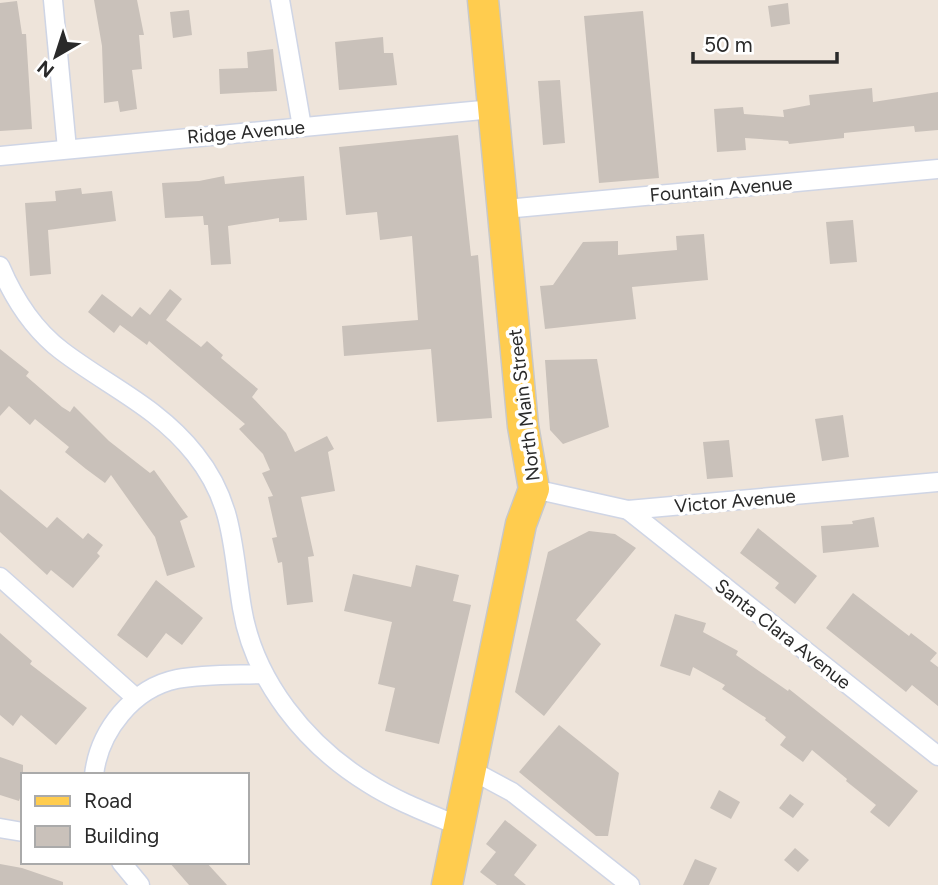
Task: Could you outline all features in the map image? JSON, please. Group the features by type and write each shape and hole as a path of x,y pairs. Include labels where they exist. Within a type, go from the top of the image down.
{"main road":[{"name":"North Main Street","path":"447,885 521,524 534,489 523,426 505,209 483,0"}],"street":[{"path":"54,0 67,149"},
{"path":"280,0 302,127"},
{"name":"Ridge Avenue","path":"0,156 493,109"},
{"name":"Fountain Avenue","path":"505,209 938,169"},
{"path":"0,267 11,291 35,326 60,349 144,404 173,427 197,456 227,513 235,543 245,622 263,674 277,698 321,747 349,770 397,800 458,826"},
{"name":"Victor Avenue","path":"534,489 628,510 938,482"},
{"name":"Santa Clara Avenue","path":"628,510 938,756"},
{"path":"0,578 136,698"},
{"path":"94,773 96,761 112,726 136,698 177,679 263,674"},
{"path":"471,770 512,792 630,885"},
{"path":"0,828 21,832"},
{"path":"123,864 140,885"}],"building":[{"path":"94,0 137,0 144,35 139,35 142,69 132,70 137,109 120,112 118,101 104,103 102,46"},
{"path":"17,1 22,34 26,34 32,129 0,131 0,3"},
{"path":"788,3 790,24 771,27 768,6"},
{"path":"189,10 192,35 173,38 170,12"},
{"path":"643,11 659,178 599,183 584,16"},
{"path":"383,37 384,53 393,53 397,85 339,90 335,42"},
{"path":"273,49 277,91 220,94 219,69 248,68 247,52"},
{"path":"560,80 565,143 543,145 538,81"},
{"path":"872,88 873,102 938,92 938,130 915,132 914,126 844,133 844,138 789,144 788,141 745,138 746,150 717,152 714,109 743,107 744,114 784,117 783,110 810,105 809,95"},
{"path":"458,135 471,256 478,255 492,418 437,422 431,349 344,356 342,326 418,320 412,236 380,240 377,212 346,215 339,147"},
{"path":"224,176 225,184 304,176 307,220 279,222 279,218 228,226 231,264 211,265 208,225 204,225 203,216 165,218 162,183 199,181"},
{"path":"81,188 82,194 112,191 116,221 48,230 51,274 30,276 25,203 56,201 55,191"},
{"path":"853,220 857,262 830,264 826,222"},
{"path":"704,234 708,280 632,287 636,319 545,329 540,286 553,285 583,242 618,241 618,255 677,250 676,236"},
{"path":"170,289 182,299 166,320 201,347 207,341 223,355 221,358 258,389 252,397 286,433 295,452 327,436 334,449 328,452 335,491 301,497 314,556 308,557 313,602 287,605 282,562 278,563 272,538 277,537 268,497 273,496 262,473 270,470 263,454 239,429 245,424 149,341 147,345 120,325 114,333 88,312 102,294 132,317 140,307 150,315"},
{"path":"0,349 29,372 26,376 62,407 70,412 74,406 109,441 150,473 154,470 188,517 180,521 195,567 167,576 155,537 111,475 105,483 86,469 65,452 69,447 35,419 30,425 9,406 0,416"},
{"path":"597,359 609,427 563,444 550,430 545,360"},
{"path":"843,415 849,457 822,461 815,419"},
{"path":"729,440 733,477 707,479 703,442"},
{"path":"0,489 47,528 57,517 83,539 88,533 103,545 97,553 100,556 73,588 51,570 47,575 0,532"},
{"path":"874,517 879,547 823,553 821,526 853,524 852,521"},
{"path":"758,528 817,576 795,604 775,588 779,583 740,553"},
{"path":"589,531 615,534 636,548 576,620 601,644 544,716 515,692 548,552"},
{"path":"416,565 459,575 453,601 471,605 439,744 385,731 395,688 378,684 392,622 344,611 353,574 411,587"},
{"path":"156,580 203,618 182,645 166,633 147,658 117,635"},
{"path":"853,593 909,636 911,633 937,653 930,661 938,667 938,706 912,685 906,692 826,628"},
{"path":"675,614 706,623 703,632 738,651 736,655 788,691 789,689 918,791 889,827 870,812 876,805 812,750 803,762 780,745 786,737 765,720 766,718 722,689 725,685 693,667 690,676 660,666"},
{"path":"0,633 32,661 30,664 87,708 56,745 21,715 13,726 0,715"},
{"path":"559,725 619,773 608,836 596,836 519,772"},
{"path":"0,757 23,765 23,773 19,801 0,795"},
{"path":"719,790 740,802 731,819 710,808"},
{"path":"790,794 804,804 793,818 779,808"},
{"path":"505,820 537,845 514,875 526,885 497,885 480,872 496,852 486,844"},
{"path":"795,848 809,860 798,872 784,860"},
{"path":"695,859 717,868 709,885 683,885"},
{"path":"0,864 22,868 63,882 63,885 0,885"},
{"path":"171,864 208,864 227,885 189,885"}]}
